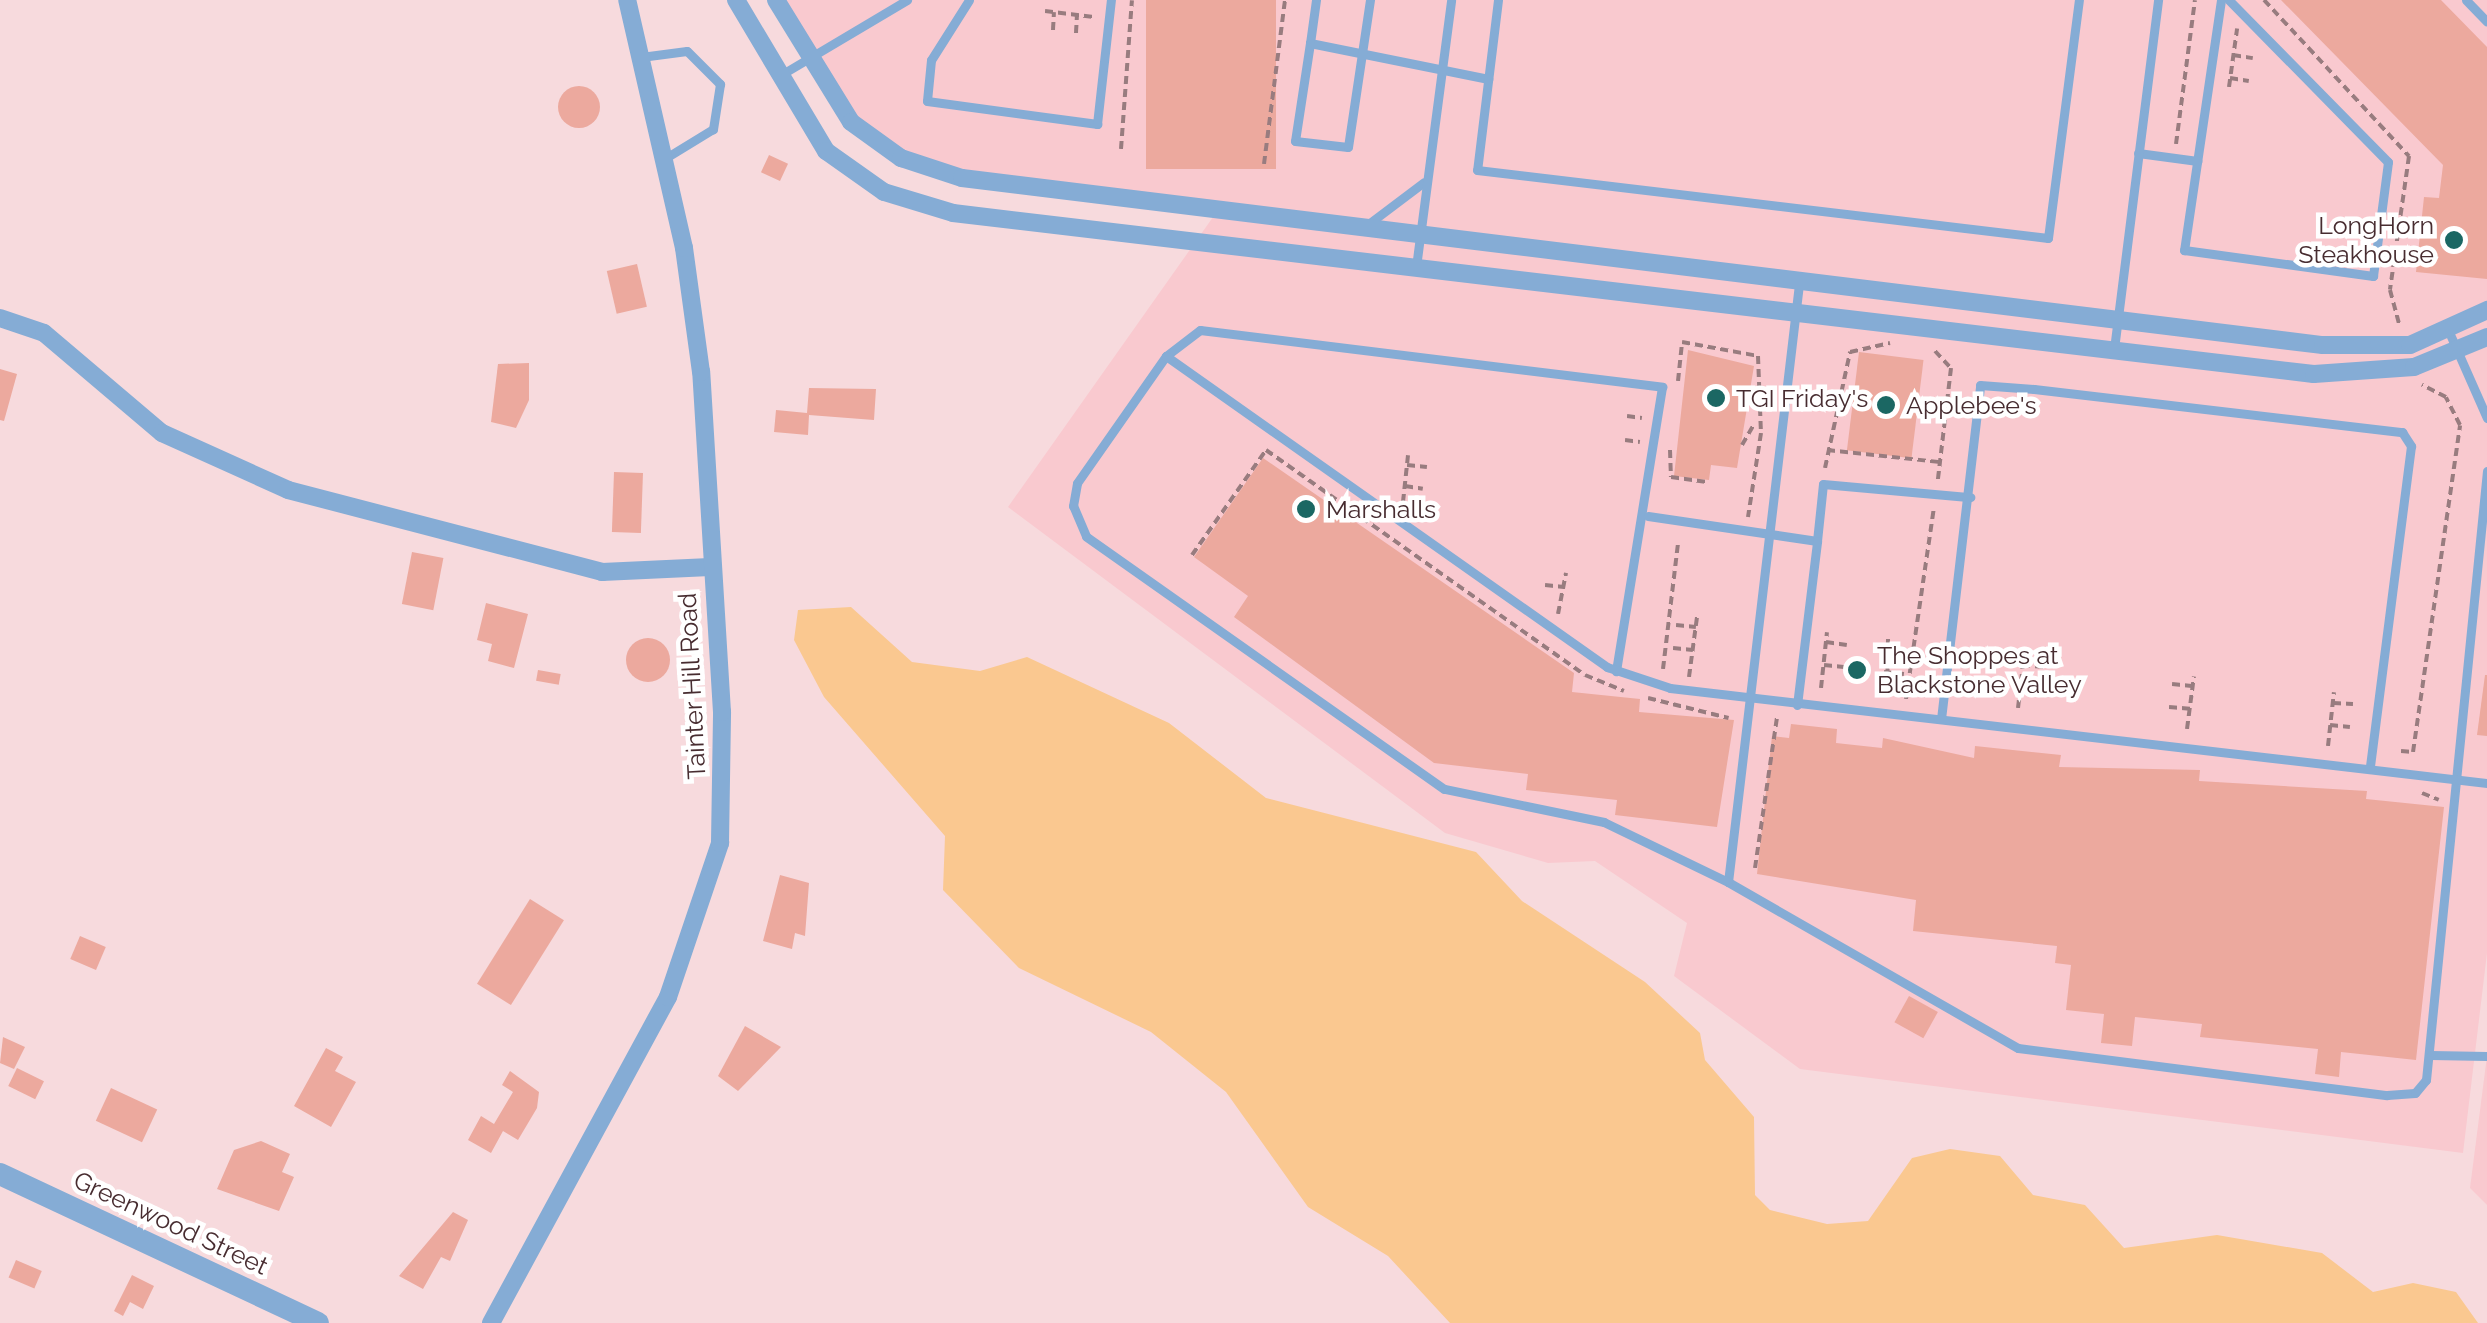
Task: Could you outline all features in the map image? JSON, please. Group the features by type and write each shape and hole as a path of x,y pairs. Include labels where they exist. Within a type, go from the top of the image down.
{"street":[{"name":"Tainter Hill Road","path":"491,1323 668,996 710,889 723,768 701,372 627,0"},
{"path":"736,0 776,78 826,152 918,206 1415,274 2114,353 2350,375 2460,352 2487,337"},
{"path":"776,0 807,60 850,122 929,170 1799,284 2370,348 2449,332 2487,310"},
{"path":"0,318 44,333 162,433 288,490 602,572 710,567"},
{"name":"Greenwood Street","path":"0,1174 318,1323"}],"lane":[{"path":"776,78 907,0"},
{"path":"970,0 931,60 927,101 1097,124 1111,0 1101,0"},
{"path":"1316,0 1295,140 1348,148 1370,0"},
{"path":"1415,274 1450,0"},
{"path":"1498,0 1477,170 2048,238 2079,0"},
{"path":"2114,353 2158,0"},
{"path":"2221,0 2184,250 2373,276 2388,162 2229,0"},
{"path":"2466,0 2487,22"},
{"path":"1310,43 1488,79"},
{"path":"636,58 687,52 720,84 713,129 661,160"},
{"path":"2138,153 2197,161"},
{"path":"1363,228 1424,182"},
{"path":"1728,882 1755,700 1799,284"},
{"path":"1616,670 1648,516 1662,386 1200,330 1166,356 1077,482 1073,506 1086,536 1444,789 1604,822 1728,882 2018,1048 2387,1095 2416,1092 2431,1055 2484,534 2487,471"},
{"path":"2449,332 2487,418"},
{"path":"1166,356 1616,670 1755,700 2370,766 2487,783"},
{"path":"1940,719 1970,498 1980,385 2402,432 2411,446 2370,766"},
{"path":"1798,705 1822,484 1970,498"},
{"path":"1648,516 1817,541"},
{"path":"2431,1055 2487,1056"}],"path":[{"path":"1122,149 1132,0"},
{"path":"1264,164 1285,0"},
{"path":"2176,144 2195,0"},
{"path":"1044,11 1109,18"},
{"path":"1052,30 1054,12"},
{"path":"1076,33 1077,15"},
{"path":"2229,87 2240,26"},
{"path":"2233,54 2254,58"},
{"path":"2230,78 2249,81"},
{"path":"1825,473 1850,352 1902,339"},
{"path":"1677,388 1682,342 1755,354 1754,426 1742,445"},
{"path":"1922,347 1951,368 1938,480 1957,482"},
{"path":"1659,369 1679,371"},
{"path":"2401,751 2413,752 2445,556 2460,425 2446,397 2416,378"},
{"path":"1746,532 1761,433 1754,426"},
{"path":"1671,438 1670,477 1707,482"},
{"path":"1192,555 1266,450 1602,686 1729,718"},
{"path":"1827,450 1940,462"},
{"path":"1402,507 1408,455"},
{"path":"1407,465 1427,467"},
{"path":"1404,486 1423,489"},
{"path":"1888,639 1886,698 1908,698 1934,508"},
{"path":"1678,542 1661,667 1673,677 1689,677 1697,617"},
{"path":"2434,554 2445,556"},
{"path":"1553,613 1561,615 1566,574"},
{"path":"1545,585 1564,588"},
{"path":"1676,625 1696,628"},
{"path":"1821,688 1827,632"},
{"path":"1826,642 1847,644"},
{"path":"1673,648 1692,650"},
{"path":"1886,649 1907,652"},
{"path":"2018,708 2024,655"},
{"path":"1824,664 1844,667"},
{"path":"2022,666 2042,667"},
{"path":"1884,672 1904,674"},
{"path":"2188,729 2194,676"},
{"path":"2172,684 2192,686"},
{"path":"2020,687 2040,690"},
{"path":"2328,746 2334,692"},
{"path":"2333,703 2353,704"},
{"path":"2170,707 2190,709"},
{"path":"1754,868 1770,727 1781,716"},
{"path":"2330,726 2350,728"},
{"path":"2410,791 2438,797 2439,805"}],"shaded area":[{"name":"The Shoppes at Blackstone Valley","path":"776,0 2487,0 2487,953 2463,1153 1800,1069 1674,976 1687,923 1595,861 1548,863 1445,833 1008,507 1218,210 929,170 851,122"},
{"path":"851,607 912,662 980,671 1027,657 1169,723 1266,798 1476,852 1522,901 1645,982 1700,1033 1705,1060 1754,1117 1755,1195 1770,1210 1827,1224 1868,1221 1912,1158 1950,1149 2000,1156 2033,1195 2085,1205 2124,1248 2217,1235 2322,1253 2373,1292 2413,1283 2456,1292 2478,1323 1450,1323 1388,1256 1308,1207 1226,1092 1151,1032 1019,968 943,890 945,836 824,697 794,640 798,610"},
{"path":"2487,1056 2487,1205 2470,1188"}],"building":[{"path":"1146,0 1276,0 1276,169 1146,169"},
{"path":"2281,0 2441,0 2487,47 2487,279 2416,272 2424,197 2439,198 2443,165"},
{"path":"579,86 594,92 600,107 594,122 579,128 564,122 558,107 564,92"},
{"path":"769,155 788,164 780,181 761,172"},
{"path":"637,264 647,307 617,314 607,271"},
{"name":"TGI Friday's","path":"1688,350 1754,366 1737,468 1711,465 1709,480 1674,476"},
{"name":"Applebee's","path":"1859,352 1924,360 1911,458 1847,450"},
{"path":"529,363 529,400 516,428 491,422 498,364"},
{"path":"0,369 17,374 4,421 0,420"},
{"path":"809,388 876,389 874,420 809,415 808,435 774,432 776,410 807,413"},
{"path":"1263,458 1574,673 1572,692 1640,699 1639,712 1734,720 1717,827 1615,815 1617,800 1526,790 1528,774 1434,763 1234,617 1248,596 1194,557"},
{"path":"614,472 643,473 641,533 612,532"},
{"path":"412,552 443,558 433,610 402,604"},
{"path":"486,603 528,614 514,668 488,661 492,644 477,640"},
{"path":"648,638 663,645 670,660 663,675 648,682 633,675 626,660 633,645"},
{"path":"538,670 561,674 559,685 536,681"},
{"path":"2487,675 2487,736 2477,735"},
{"path":"1791,724 1837,729 1836,743 1882,748 1883,738 1974,758 1975,746 2061,755 2059,767 2200,770 2199,781 2367,791 2366,799 2444,807 2416,1060 2341,1052 2339,1077 2315,1074 2318,1049 2200,1037 2202,1024 2135,1017 2132,1046 2101,1043 2104,1014 2066,1010 2071,965 2055,963 2057,946 1913,931 1916,900 1757,874 1772,736 1789,738"},
{"path":"780,875 809,883 805,936 795,933 792,949 763,941"},
{"path":"530,899 564,920 511,1005 477,984"},
{"path":"80,936 106,947 96,970 70,959"},
{"path":"1909,996 1938,1012 1923,1038 1894,1022"},
{"path":"745,1026 781,1047 738,1091 718,1076"},
{"path":"3,1037 25,1047 14,1069 0,1063"},
{"path":"326,1048 343,1057 335,1071 356,1082 331,1127 294,1106"},
{"path":"17,1068 44,1081 35,1099 8,1086"},
{"path":"510,1071 539,1092 537,1108 518,1140 503,1131 491,1153 468,1140 481,1116 494,1124 513,1092 502,1085"},
{"path":"111,1088 157,1110 142,1142 96,1121"},
{"path":"261,1141 290,1154 282,1172 294,1177 279,1211 217,1189 234,1150"},
{"path":"453,1212 468,1220 450,1261 441,1257 423,1289 399,1276"},
{"path":"16,1260 42,1271 34,1288 9,1277"},
{"path":"132,1275 154,1286 143,1309 130,1302 123,1316 114,1311"}],"place":[{"name":"LongHorn Steakhouse","path":"2454,240"},
{"name":"TGI Friday's","path":"1716,398"},
{"name":"Applebee's","path":"1886,405"},
{"name":"Marshalls","path":"1306,509"},
{"name":"The Shoppes at Blackstone Valley","path":"1857,670"}]}
